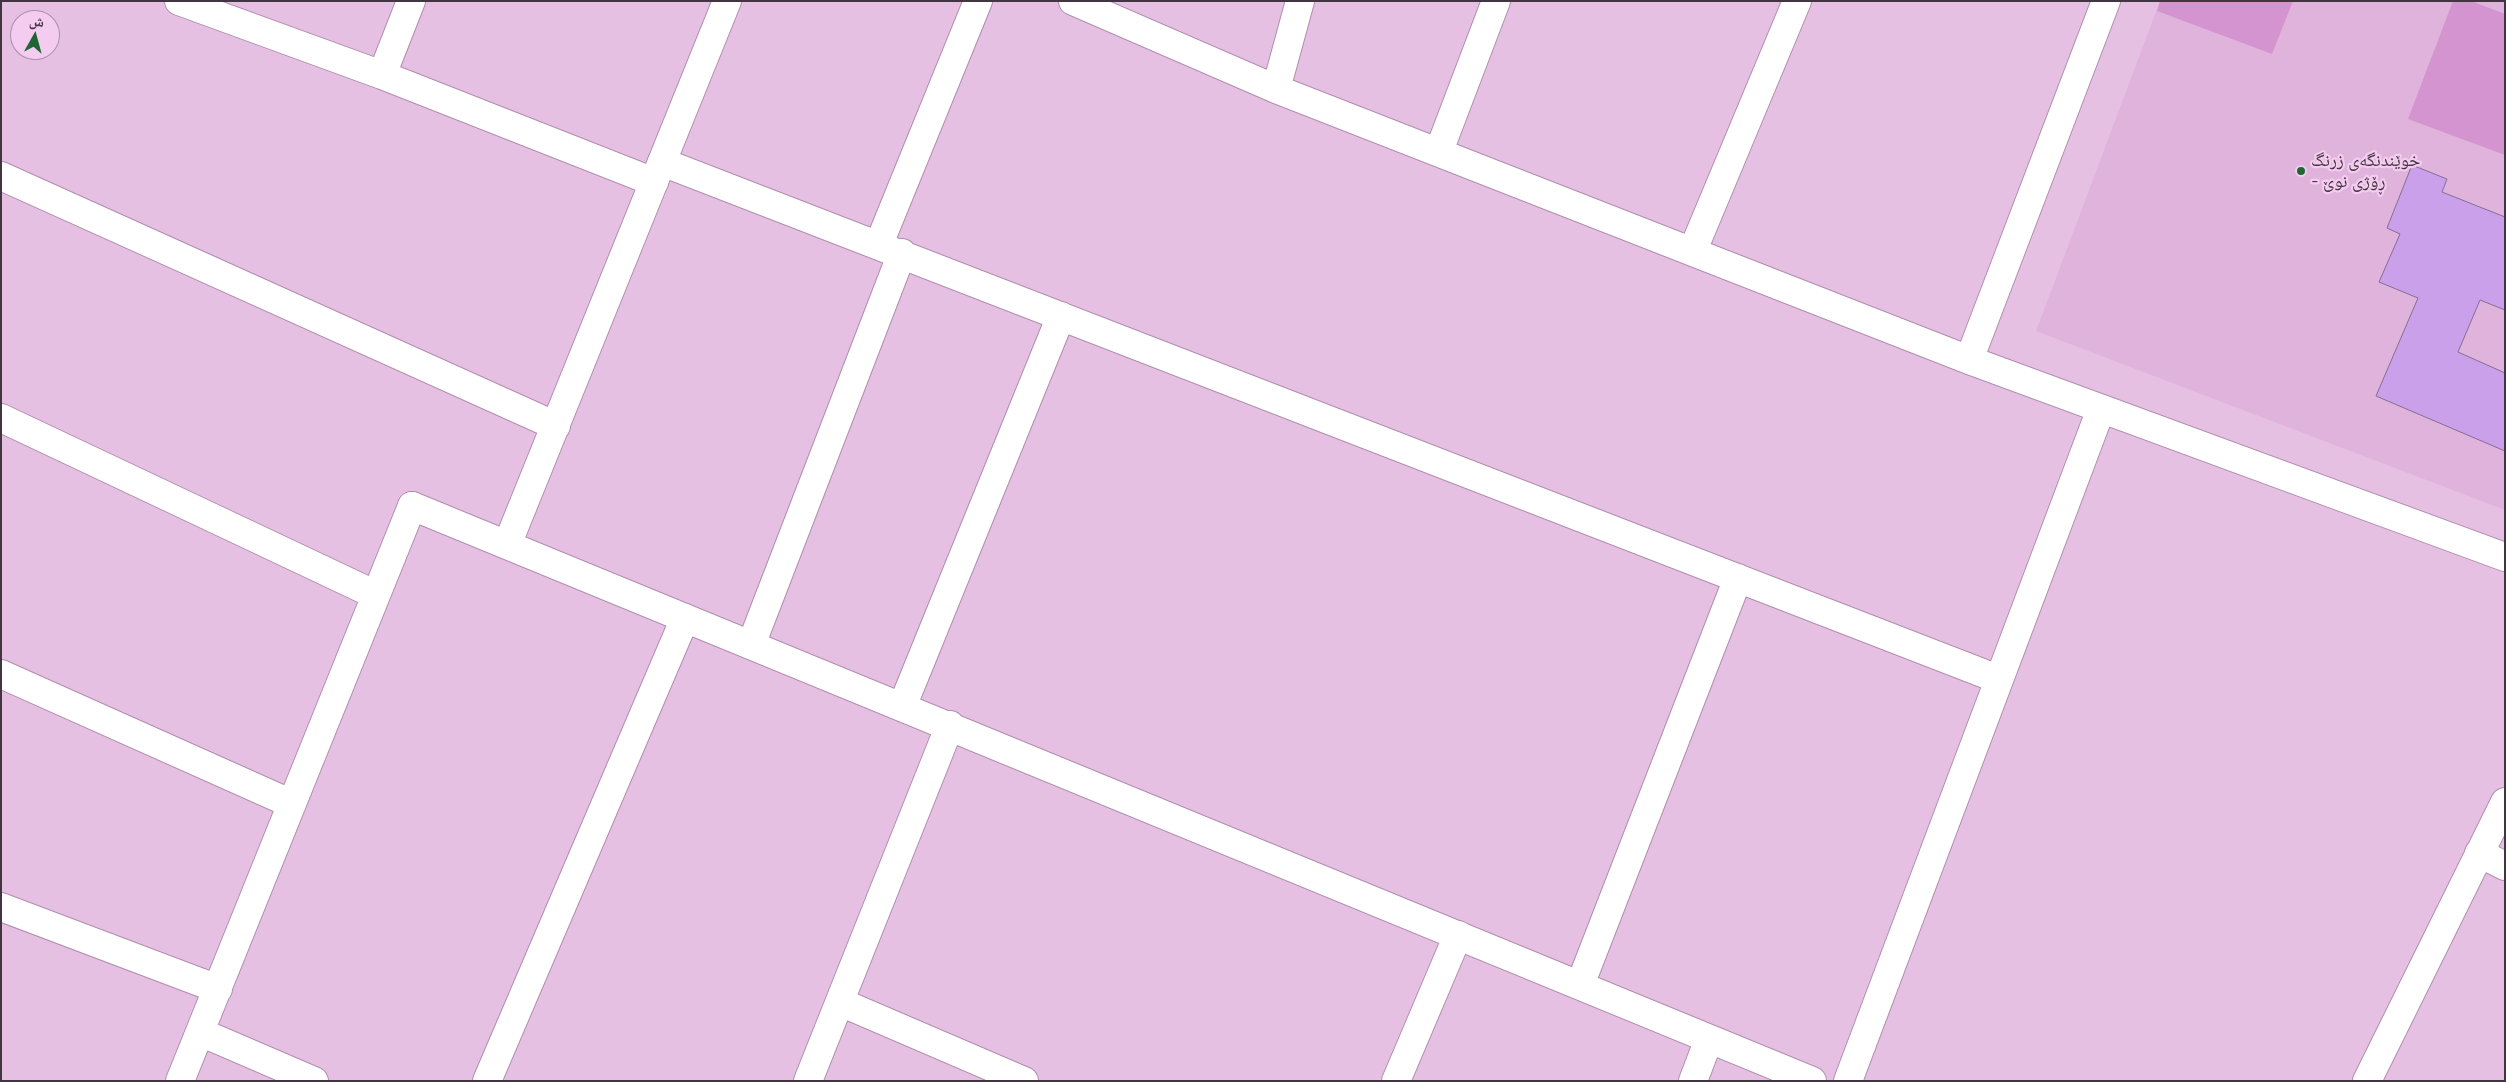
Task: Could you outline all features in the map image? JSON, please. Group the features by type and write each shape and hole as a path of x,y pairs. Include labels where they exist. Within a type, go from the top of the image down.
{"street":[{"path":"179,1 658,172 891,249 1998,679"},
{"path":"382,75 411,1"},
{"path":"507,545 727,1"},
{"path":"751,644 978,1"},
{"path":"1073,1 1276,89 1693,250 1969,360 2505,557"},
{"path":"1276,89 1300,1"},
{"path":"1439,151 1496,1"},
{"path":"1693,250 1797,1"},
{"path":"1969,360 2106,1"},
{"path":"1,176 556,426"},
{"path":"902,707 1061,316"},
{"path":"1848,1081 2101,409"},
{"path":"1,418 376,595"},
{"path":"180,1081 412,506 950,725 1812,1081"},
{"path":"1580,986 1738,578"},
{"path":"487,1081 685,618"},
{"path":"1,674 292,804"},
{"path":"808,1081 950,725"},
{"path":"2367,1081 2505,802"},
{"path":"2479,853 2505,866"},
{"path":"1,907 218,990"},
{"path":"1396,1081 1458,935"},
{"path":"840,1002 1024,1081"},
{"path":"200,1032 314,1081"},
{"path":"1693,1081 1710,1039"}],"shaded area":[{"name":"خوێندنگەی زرنگ - ڕۆژی نوێ","path":"2160,1 2505,1 2505,510 2036,331"},
{"path":"2160,1 2293,1 2272,54 2157,11"},
{"path":"2453,1 2471,1 2505,14 2505,155 2408,119"}],"building":[{"path":"2412,165 2447,179 2442,192 2505,217 2505,310 2480,300 2458,352 2505,373 2505,451 2376,396 2418,298 2379,282 2400,234 2387,228"}],"place":[{"name":"خوێندنگەی زرنگ - ڕۆژی نوێ","path":"2301,171"}]}
